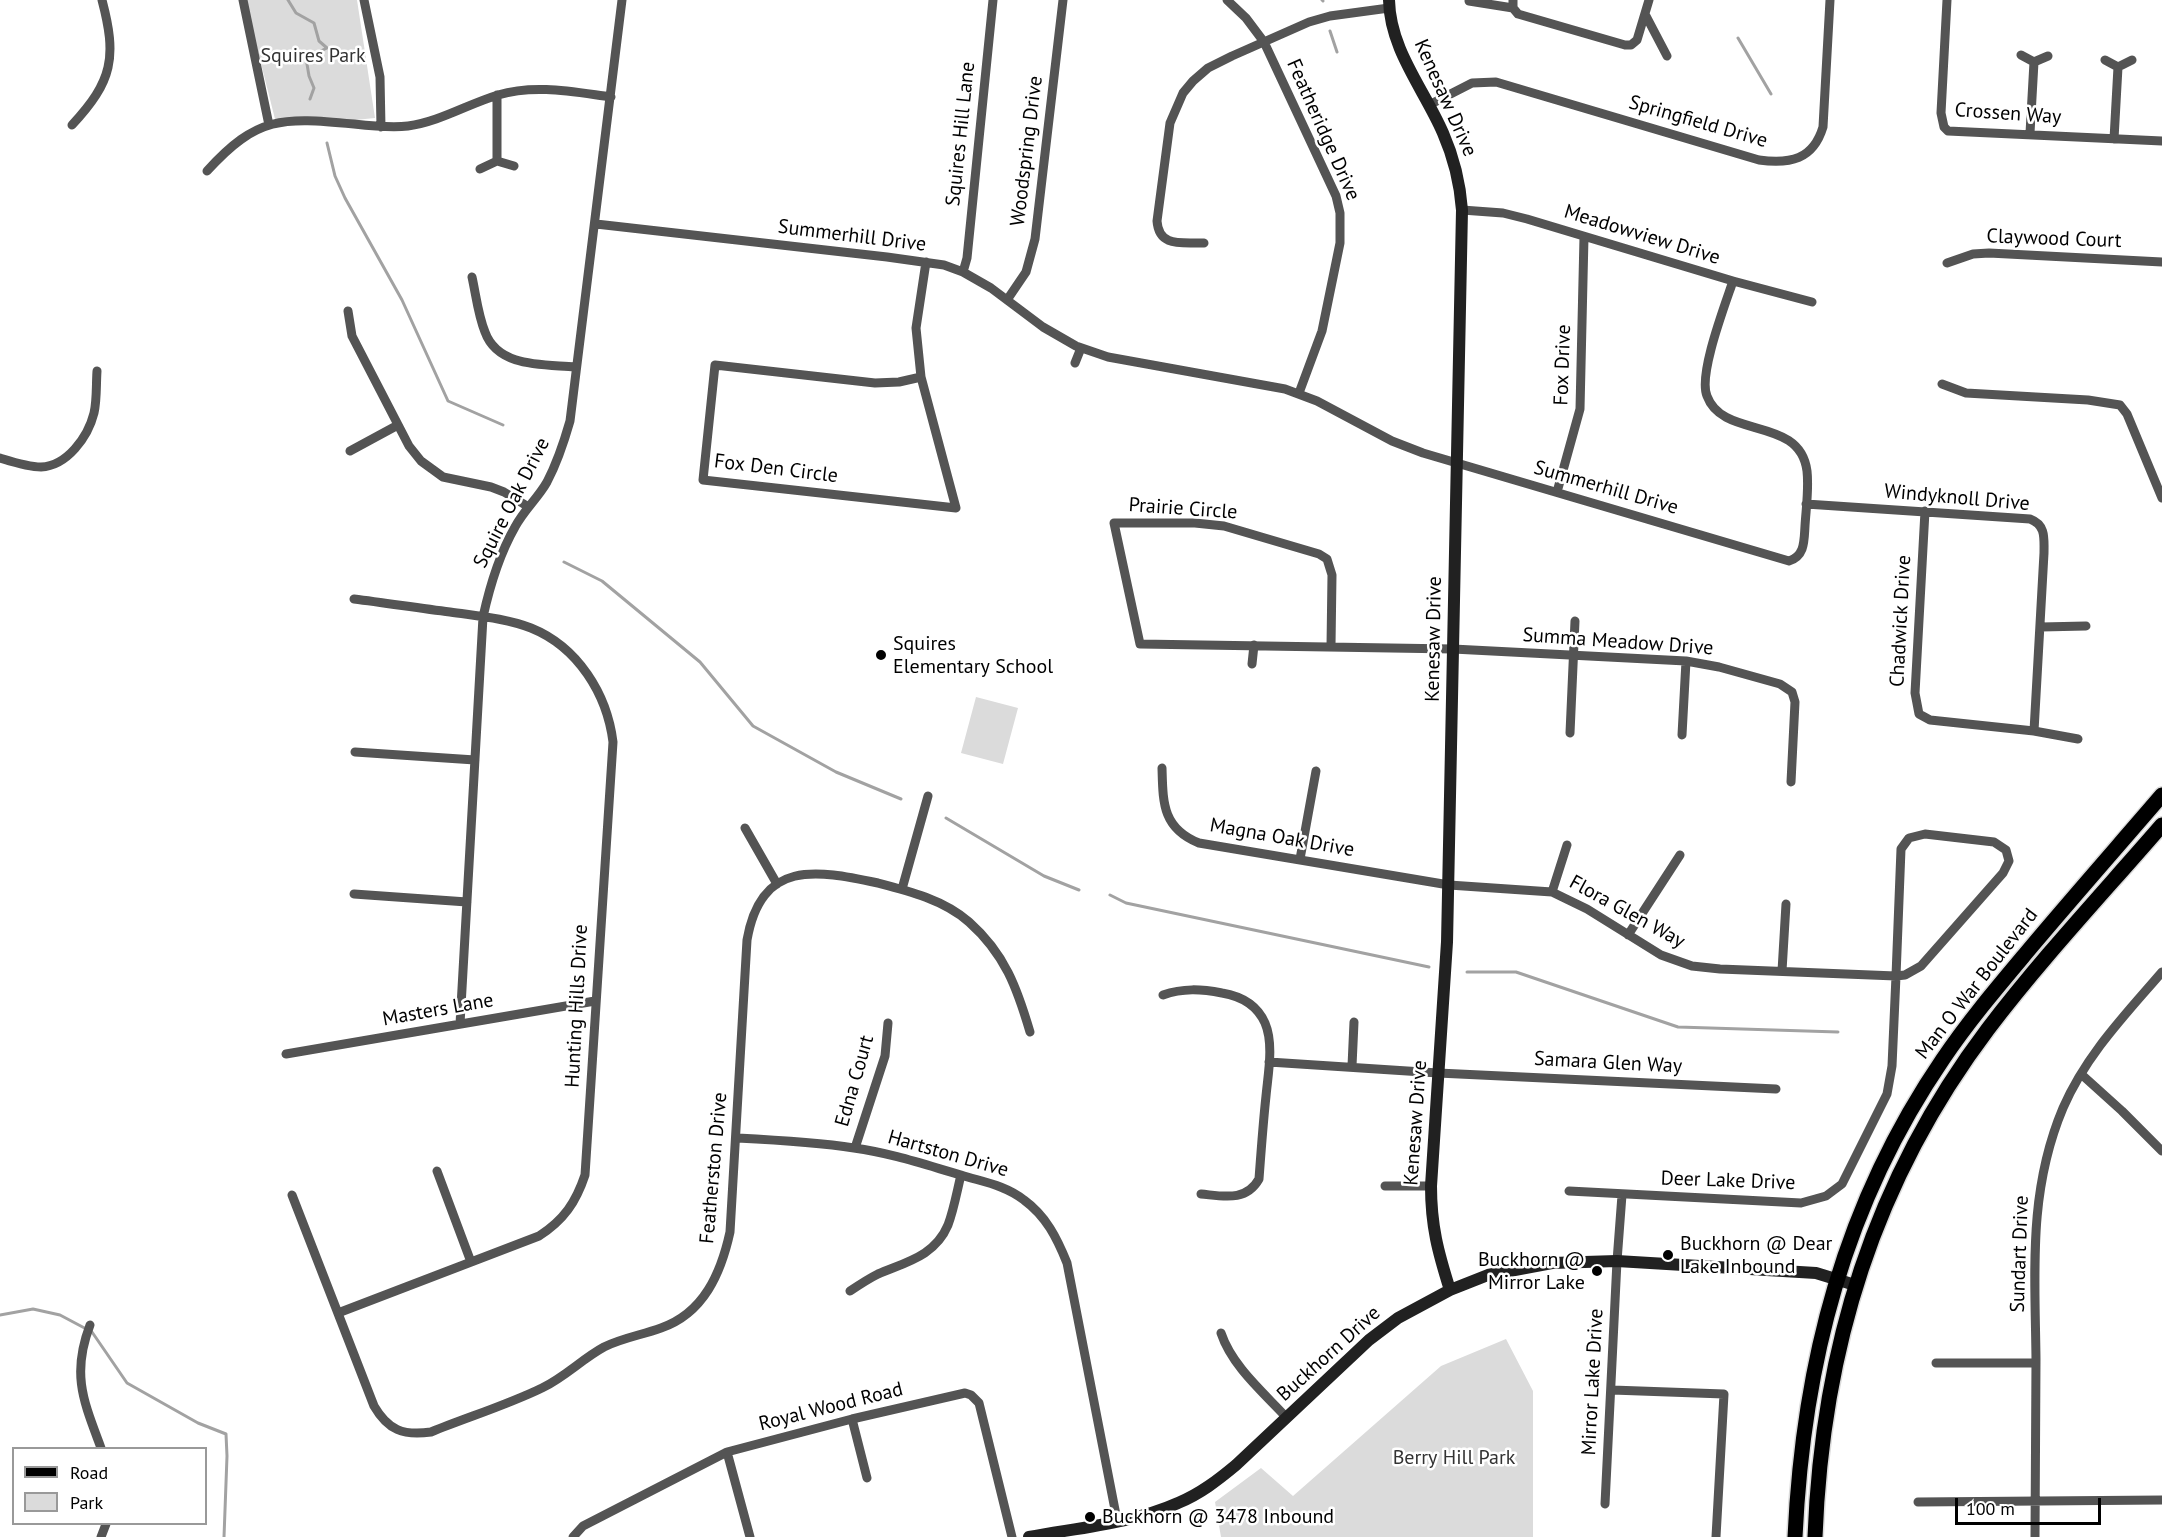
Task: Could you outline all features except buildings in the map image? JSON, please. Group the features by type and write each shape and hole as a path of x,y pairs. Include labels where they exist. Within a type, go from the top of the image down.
{"main road":[{"name":"Man O War Boulevard","path":"1795,1537 1804,1425 1836,1278 1868,1197 1896,1137 1943,1059 1985,1002 2162,795"},
{"name":"Man O War Boulevard","path":"1815,1537 1822,1434 1839,1345 1855,1285 1898,1178 1933,1111 1988,1029 2162,825"}],"street":[{"path":"72,125 96,98 108,71 111,56 110,38 102,0"},
{"path":"243,0 269,125"},
{"path":"364,0 380,77 381,127"},
{"name":"Squire Oak Drive","path":"460,1024 483,617 498,560 527,506 547,482 563,444 574,398 575,367 596,224 622,0"},
{"name":"Squires Hill Lane","path":"963,272 967,258 993,0"},
{"name":"Woodspring Drive","path":"1007,300 1026,272 1035,239 1063,0"},
{"name":"Featheridge Drive","path":"1227,0 1246,18 1264,42 1336,196 1340,213 1340,243 1322,331 1299,393"},
{"path":"1469,1 1513,4 1518,14 1631,45 1637,40 1648,0"},
{"name":"Springfield Drive","path":"1429,105 1472,83 1496,82 1759,160 1778,163 1793,160 1812,149 1819,139 1822,127 1830,0"},
{"name":"Crossen Way","path":"1947,0 1941,113 1944,127 1953,132 2030,133 2114,140 2162,141"},
{"path":"1204,243 1171,242 1164,239 1158,230 1157,221 1170,123 1183,93 1208,68 1301,25 1330,16 1389,4"},
{"name":"Kenesaw Drive","path":"1389,4 1399,46 1417,86 1443,132 1451,154 1457,175 1462,210 1449,885 1431,1186 1431,1210 1436,1248 1450,1290"},
{"path":"1645,14 1667,56"},
{"path":"2021,55 2034,62"},
{"path":"2034,62 2048,56"},
{"path":"2105,60 2118,67"},
{"path":"2118,67 2132,60"},
{"path":"2030,133 2034,62"},
{"path":"2114,140 2118,67"},
{"path":"207,171 239,140 269,125 301,120 381,127 409,126 516,90 545,89 611,97"},
{"path":"496,95 497,161"},
{"path":"480,169 497,161 514,166"},
{"name":"Meadowview Drive","path":"1462,210 1503,213 1732,281 1812,302"},
{"name":"Summerhill Drive","path":"596,224 926,262 963,272 991,288 1043,327 1081,348 1108,357 1262,384 1299,393 1317,400 1407,448 1786,561 1793,560 1802,550 1806,504 1807,472 1797,447 1771,432 1724,417 1716,410 1707,396 1705,375 1732,281"},
{"name":"Fox Drive","path":"1557,492 1580,409 1584,237"},
{"name":"Claywood Court","path":"1947,263 1973,254 1989,253 2162,262"},
{"name":"Fox Den Circle","path":"921,377 899,382 875,383 715,365 703,480 956,508 921,377 916,328 926,262"},
{"path":"472,277 482,324 489,342 495,349 514,360 575,367"},
{"path":"348,311 352,336 398,425 409,446 431,470 443,477 491,487 527,506"},
{"path":"1075,363 1081,348"},
{"path":"0,458 42,467 58,463 69,455 91,423 96,399 97,371"},
{"path":"1942,384 1965,393 2088,400 2120,405 2127,414 2162,498"},
{"path":"350,451 398,425"},
{"name":"Windyknoll Drive","path":"1806,504 2030,519 2039,525 2044,533 2034,731"},
{"name":"Chadwick Drive","path":"1925,511 1915,693 1917,711 1921,716 1930,720 2034,731 2078,739"},
{"name":"Prairie Circle","path":"1331,646 1332,575 1327,559 1320,554 1224,526 1184,523 1114,523 1140,644 1453,649"},
{"name":"Hunting Hills Drive","path":"338,1313 523,1243 551,1228 571,1207 579,1194 585,1175 613,742 606,707 589,676 558,644 532,628 514,622 354,599"},
{"path":"1570,733 1575,621"},
{"path":"2041,627 2086,626"},
{"path":"1252,664 1254,645"},
{"name":"Summa Meadow Drive","path":"1453,649 1686,661 1719,667 1780,684 1792,692 1795,702 1791,782"},
{"path":"1682,735 1686,661"},
{"path":"355,752 475,760"},
{"name":"Magna Oak Drive","path":"1162,768 1163,797 1169,820 1186,838 1218,847 1449,885"},
{"path":"1300,859 1316,771"},
{"path":"902,889 928,796"},
{"path":"745,828 777,884"},
{"name":"Deer Lake Drive","path":"1569,1191 1801,1203 1815,1200 1835,1191 1846,1178 1889,1088 1892,1066 1896,976 1902,845 1909,838 1925,834 1994,842 2001,846 2009,861 2003,873 1921,966 1912,972 1896,976"},
{"path":"1552,892 1567,845"},
{"path":"1628,934 1680,855"},
{"name":"Featherston Drive","path":"292,1195 374,1406 382,1419 401,1431 431,1432 541,1389 606,1346 664,1327 678,1319 706,1294 724,1259 730,1232 747,940 756,908 764,896 777,884 796,875 826,873 902,889 948,908 968,921 997,951 1018,995 1030,1032"},
{"name":"Flora Glen Way","path":"1449,885 1552,892 1572,900 1661,955 1692,966 1896,976"},
{"path":"354,894 467,902"},
{"path":"1782,971 1786,904"},
{"name":"Sundart Drive","path":"2035,1537 2035,1231 2040,1187 2052,1139 2064,1107 2081,1074 2106,1037 2162,972"},
{"path":"1162,995 1191,989 1207,990 1241,998 1260,1013 1269,1035 1269,1062 1259,1179 1249,1191 1240,1196 1201,1194"},
{"name":"Masters Lane","path":"286,1054 595,1001"},
{"path":"1352,1066 1354,1022"},
{"name":"Edna Court","path":"855,1148 885,1056 888,1023"},
{"name":"Samara Glen Way","path":"1269,1062 1438,1073 1776,1089"},
{"path":"2081,1074 2162,1151"},
{"name":"Hartston Drive","path":"736,1138 784,1140 855,1148 906,1159 995,1184 1023,1199 1043,1217 1053,1230 1067,1263 1117,1521"},
{"path":"437,1171 471,1262"},
{"path":"850,1291 933,1248 948,1225 961,1175"},
{"path":"1385,1186 1431,1186"},
{"name":"Mirror Lake Drive","path":"1605,1504 1622,1195"},
{"name":"Buckhorn Drive","path":"1029,1537 1117,1521 1177,1504 1216,1481 1369,1340 1398,1318 1450,1290 1488,1275 1532,1265 1576,1261 1617,1261 1816,1273 1855,1285"},
{"path":"90,1325 80,1364 82,1392 100,1447"},
{"path":"1221,1333 1225,1347 1236,1362 1287,1418"},
{"path":"1936,1363 2036,1363"},
{"path":"1612,1390 1724,1394 1716,1537"},
{"name":"Royal Wood Road","path":"573,1537 583,1526 727,1452 956,1394 971,1395 979,1403 1012,1537"},
{"path":"852,1419 867,1478"},
{"path":"727,1452 750,1537"},
{"path":"1918,1502 2162,1500"}],"green space":[{"name":"Squires Park","path":"245,0 357,0 375,118 335,122 276,123"},
{"path":"976,697 1018,708 1003,764 961,753"},
{"name":"Berry Hill Park","path":"1506,1339 1533,1391 1533,1537 1221,1537 1215,1502 1261,1468 1293,1496 1441,1366"}],"waterway":[{"path":"288,0 296,13 314,23 319,41 327,48 306,58 314,88 310,99"},
{"path":"1330,31 1337,52"},
{"path":"1738,38 1771,94"},
{"path":"327,143 335,176 345,198 402,300 448,401 503,425"},
{"path":"564,562 602,581 700,662 753,726 836,772 901,799"},
{"path":"946,818 1044,876 1079,890"},
{"path":"1110,895 1126,903 1429,967"},
{"path":"1467,972 1516,972 1678,1027 1838,1032"},
{"path":"0,1315 33,1309 60,1315 92,1332 127,1383 198,1423 226,1434 224,1537"}],"place":[{"name":"Squires Elementary School","path":"881,655"},
{"name":"Buckhorn @ Dear Lake Inbound","path":"1668,1255"},
{"name":"Buckhorn @ Mirror Lake","path":"1597,1271"},
{"name":"Buckhorn @ 3478 Inbound","path":"1090,1517"}]}
